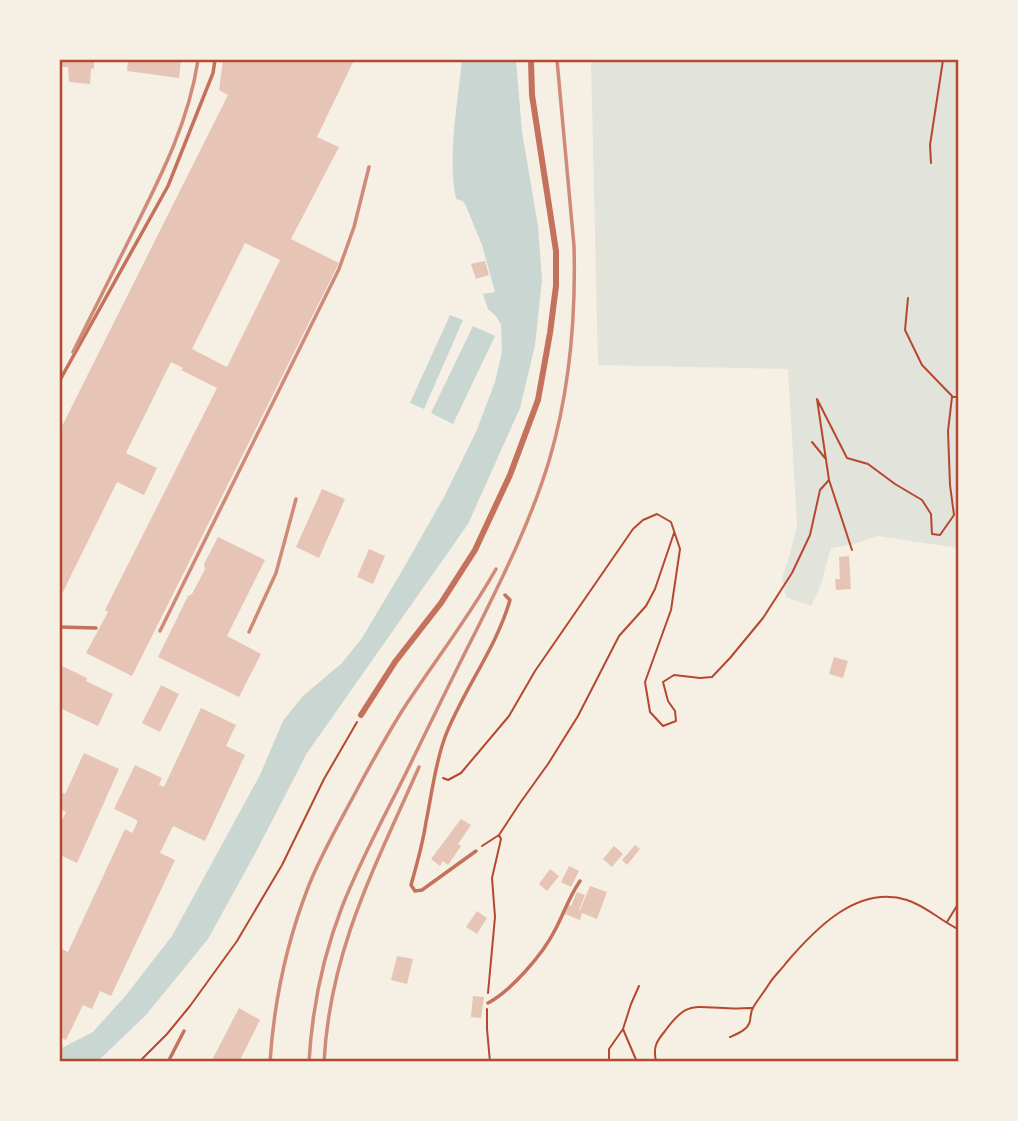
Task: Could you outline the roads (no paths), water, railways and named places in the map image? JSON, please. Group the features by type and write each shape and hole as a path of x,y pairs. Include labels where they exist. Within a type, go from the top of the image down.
{"street":[{"path":"361,715 389,670 441,603 475,550 510,475 538,400 556,286 556,251 532,95 531,60"}],"lane":[{"path":"60,380 168,186 213,73 215,60"},
{"path":"460,573 468,577"},
{"path":"476,851 422,890 415,891 412,888 434,776 445,737 505,614 510,600 505,595"},
{"path":"60,627 96,628"},
{"path":"488,1003 528,968 544,948 570,895 580,881"},
{"path":"168,1062 184,1031"}],"railway":[{"path":"73,352 165,166 182,125 198,60"},
{"path":"309,1062 320,983 329,944 342,907 364,856 516,547 542,483 556,434 567,381 573,327 574,273 574,246 557,60"},
{"path":"160,631 339,269 354,227 369,167"},
{"path":"249,632 276,573 296,499"},
{"path":"270,1062 278,994 288,950 301,906 319,863 395,722 496,569"},
{"path":"324,1062 328,1021 345,946 371,875 419,767"}]}
